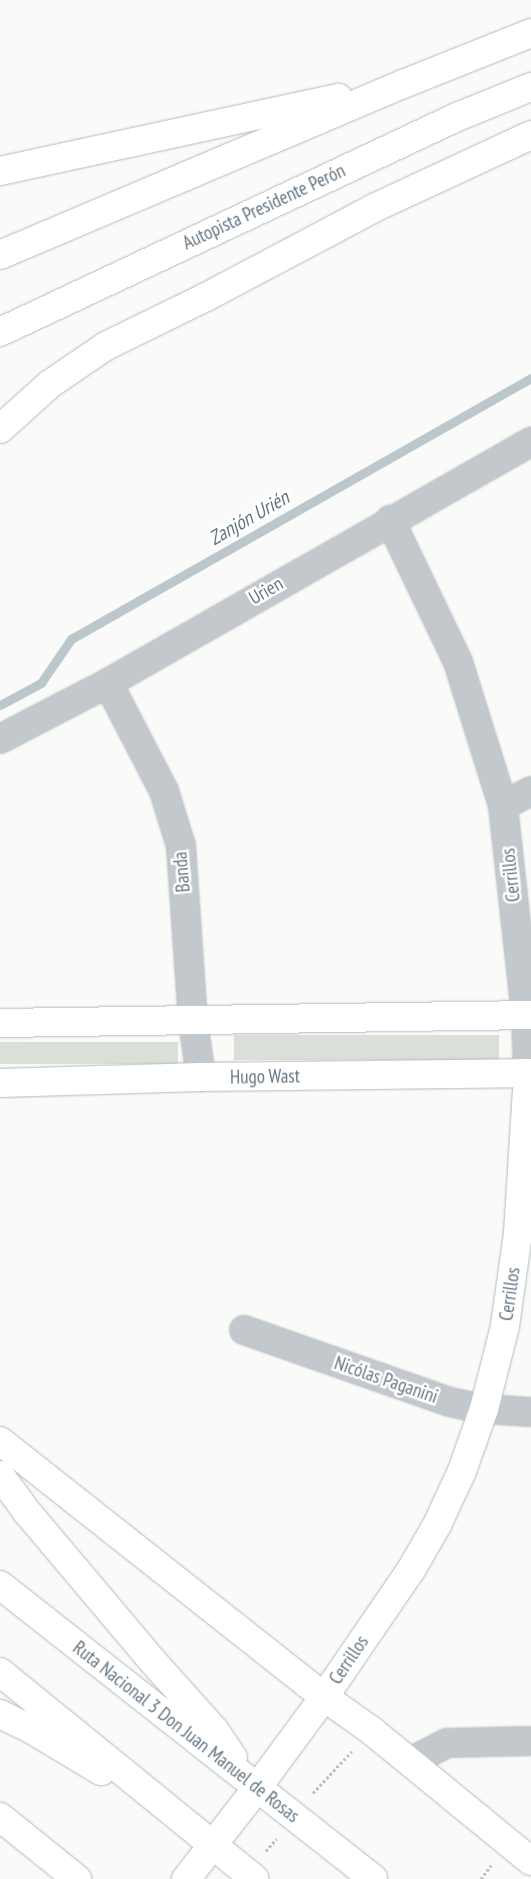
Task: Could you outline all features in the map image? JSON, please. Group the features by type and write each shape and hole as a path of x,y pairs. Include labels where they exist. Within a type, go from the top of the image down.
{"main road":[{"path":"0,254 403,84 531,33"},
{"path":"0,172 403,84"},
{"name":"Autopista Presidente Perón","path":"0,332 457,117 531,87"},
{"path":"0,428 50,384 106,346 206,297 374,208 531,135"},
{"path":"0,1023 528,1015"},
{"name":"Hugo Wast","path":"0,1084 201,1078 530,1073"},
{"name":"Cerrillos","path":"186,1879 252,1784 324,1696 410,1570 437,1525 462,1472 484,1409 505,1326 518,1233 530,1073"},
{"path":"0,1440 410,1762 531,1861"},
{"path":"0,1475 46,1535 149,1657 215,1731 252,1784"},
{"name":"Ruta Nacional 3 Don Juan Manuel de Rosas","path":"0,1585 372,1879"},
{"path":"0,1672 212,1844 259,1867"},
{"path":"0,1714 31,1730 178,1817"},
{"path":"0,1817 77,1879"}],"street":[{"name":"Urien","path":"0,738 108,683 390,520 531,442"},
{"name":"Cerrillos","path":"390,520 458,662 503,806 528,1015 530,1073"},
{"name":"Banda","path":"108,683 164,791 181,846 192,1021 201,1078"},
{"path":"503,806 531,790"},
{"name":"Nicólas Paganini","path":"244,1330 450,1402 484,1409 531,1412"},
{"path":"410,1762 447,1743 531,1742"}],"path":[{"path":"313,1793 355,1748"},
{"path":"259,1867 279,1835"}],"shaded area":[{"path":"234,1035 499,1035 499,1060 234,1060"},
{"path":"0,1042 178,1042 178,1064 0,1064"}],"waterway":[{"name":"Zanjón Urién","path":"0,705 41,683 71,639 531,378"}]}
